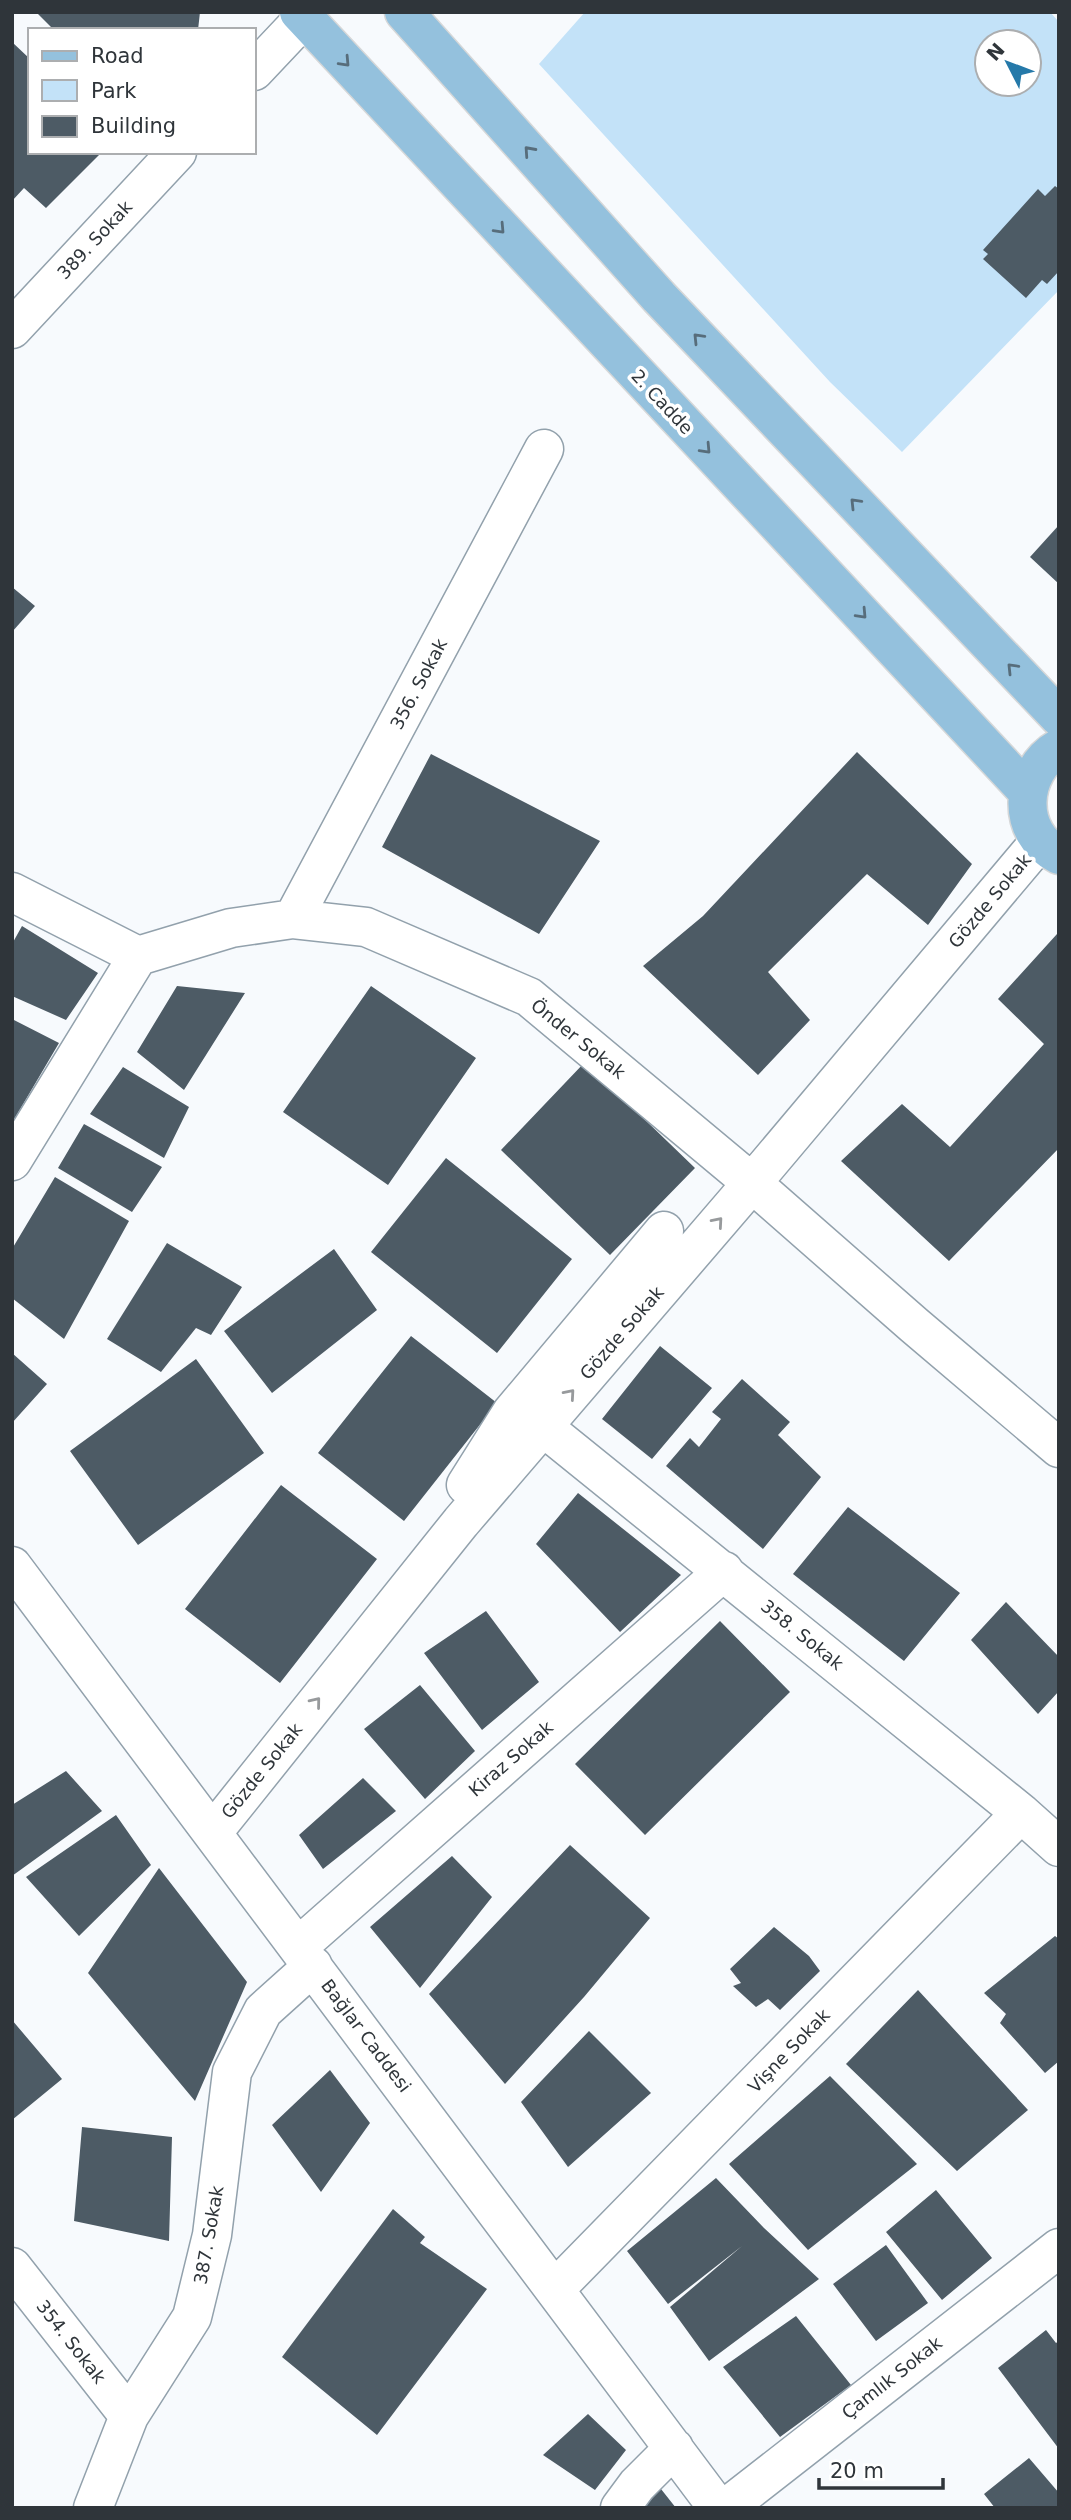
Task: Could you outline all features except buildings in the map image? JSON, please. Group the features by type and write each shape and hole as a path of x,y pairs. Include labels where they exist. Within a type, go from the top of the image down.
{"main road":[{"path":"404,12 659,297 1059,718"},
{"name":"2. Cadde","path":"301,15 1027,791"},
{"path":"1050,848 1031,825 1027,791 1040,763 1059,748"}],"street":[{"path":"256,69 301,15"},
{"name":"389. Sokak","path":"12,329 175,154"},
{"name":"356. Sokak","path":"293,919 544,449"},
{"name":"Gözde Sokak","path":"213,1832 460,1522 752,1183 1050,848"},
{"path":"12,892 138,956 12,1161"},
{"name":"Önder Sokak","path":"138,956 231,928 293,919 366,927 529,998 752,1183 1059,1448"},
{"path":"460,1522 466,1485 512,1412 664,1231"},
{"name":"358. Sokak","path":"542,1426 724,1571 1059,1847"},
{"name":"Bağlar Caddesi","path":"12,1566 556,2288 718,2508"},
{"name":"Kiraz Sokak","path":"306,1956 724,1571"},
{"name":"Vişne Sokak","path":"556,2288 1021,1813"},
{"name":"387. Sokak","path":"93,2508 129,2417 192,2317 212,2235 232,2072 263,2011 306,1956"},
{"name":"Çamlık Sokak","path":"726,2508 1059,2248"},
{"name":"354. Sokak","path":"12,2268 129,2417"},
{"path":"620,2508 637,2485 674,2448"}],"green space":[{"path":"585,12 1050,12 1059,22 1059,290 902,452 830,382 539,64"}]}
